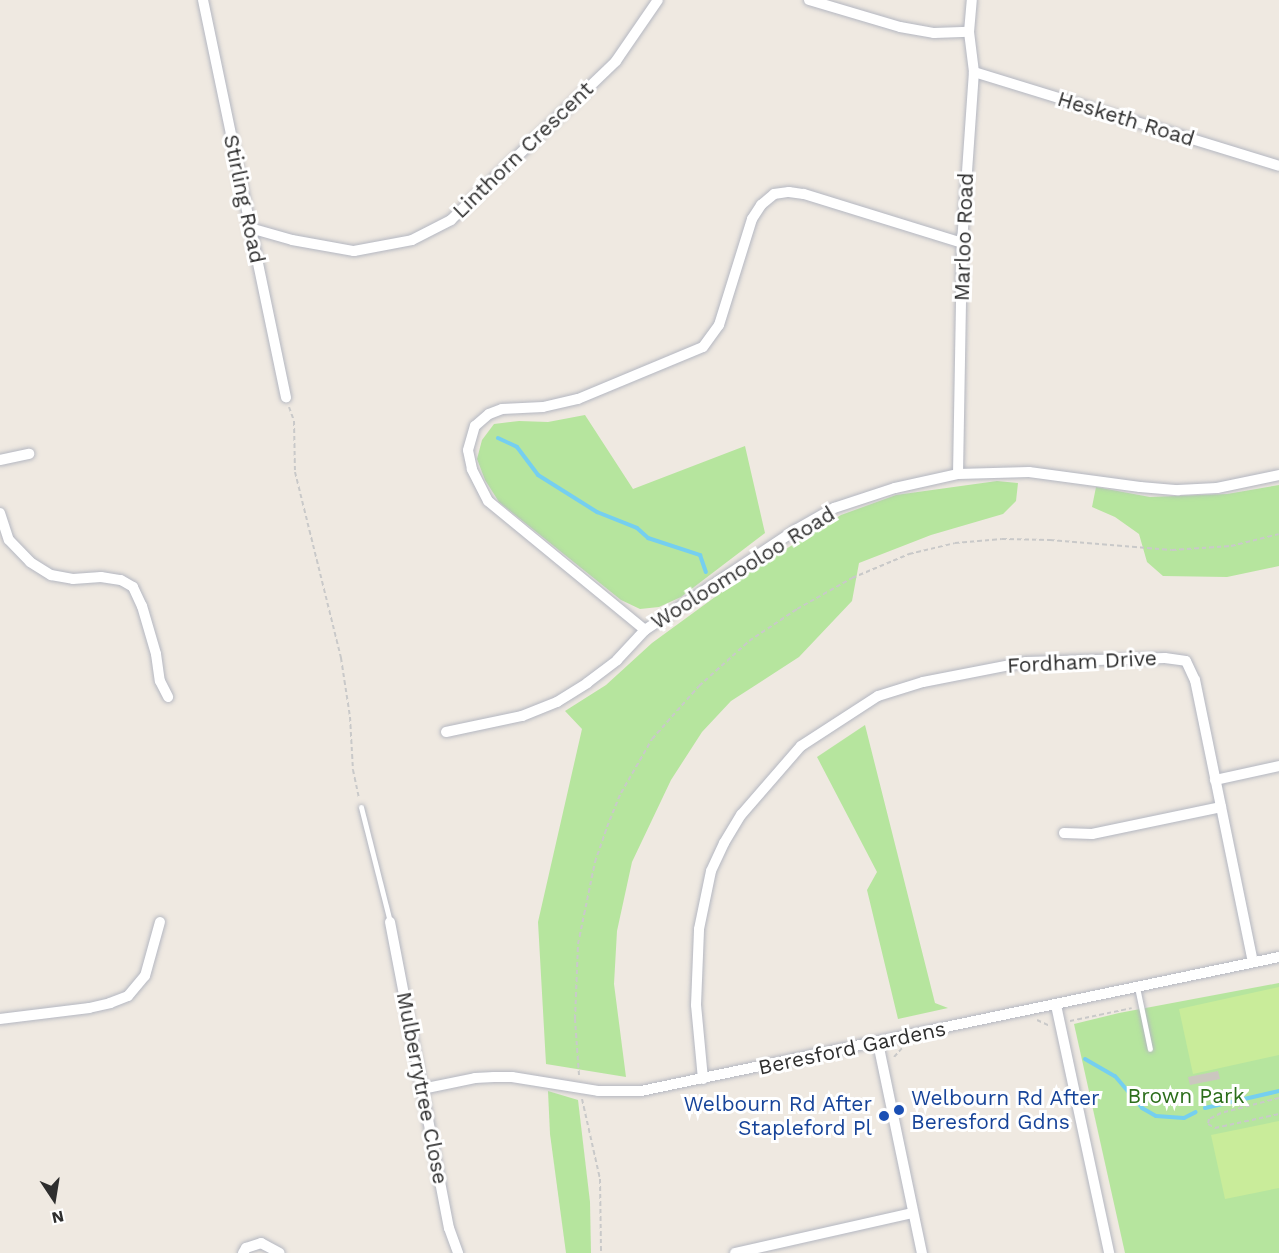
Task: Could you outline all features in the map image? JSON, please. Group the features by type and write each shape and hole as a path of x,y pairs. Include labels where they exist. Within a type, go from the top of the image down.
{"street":[{"name":"Stirling Road","path":"203,0 286,397"},
{"name":"Linthorn Crescent","path":"250,228 292,240 354,251 412,240 451,220 616,61 658,0"},
{"path":"809,0 900,27 934,33 969,32"},
{"name":"Marloo Road","path":"958,474 963,243 974,72 969,32 972,0"},
{"name":"Hesketh Road","path":"974,72 1279,166"},
{"path":"645,630 488,501 472,469 468,450 475,426 489,414 502,409 543,407 578,399 703,348 719,325 753,219 761,205 774,194 789,192 804,194 963,243"},
{"path":"0,460 30,454"},
{"name":"Wooloomooloo Road","path":"446,732 522,716 557,702 617,660 645,630 797,529 834,508 895,488 958,474 1029,472 1178,490 1217,488 1279,475"},
{"path":"0,513 9,540 30,562 51,575 73,579 101,577 121,580 133,587 142,606 156,654 160,681 168,698"},
{"name":"Fordham Drive","path":"703,1079 696,1005 699,929 711,871 724,843 741,815 801,747 878,696 922,682 1026,662 1176,658 1186,661 1192,670 1253,962"},
{"path":"1215,780 1279,766"},
{"path":"1064,833 1092,834 1221,807"},
{"path":"0,1019 89,1008 110,1004 128,996 146,976 160,922"},
{"name":"Mulberrytree Close","path":"390,922 449,1228 458,1253"},
{"name":"Beresford Gardens","path":"422,1089 475,1078 512,1077 621,1093 703,1079 878,1043 1279,957"},
{"path":"1056,1005 1108,1253"},
{"path":"878,1043 922,1253"},
{"path":"735,1253 913,1213"},
{"path":"243,1253 246,1248 261,1243 280,1253"}],"lane":[{"path":"361,807 390,922"},
{"path":"1137,987 1150,1049"}],"path":[{"path":"286,397 294,422 295,472 341,658 350,717 353,770 361,807"},
{"path":"1030,1020 1040,1021 1047,1026 1141,1006"},
{"path":"892,1062 896,1053 906,1047"},
{"path":"1279,1098 1221,1113 1209,1119 1208,1124 1215,1128 1279,1114"}],"green space":[{"path":"585,415 633,489 745,446 765,533 681,597 659,607 640,609 621,600 499,502 485,480 477,459 482,440 494,424 519,421 548,422"},
{"path":"997,481 1018,483 1016,501 1003,514 931,535 859,563 852,601 799,657 731,701 702,732 671,780 632,862 617,931 614,984 626,1077 546,1064 538,922 582,729 565,711 606,685 652,643 752,570 841,515 896,495"},
{"path":"1279,485 1279,566 1227,577 1163,576 1147,562 1139,534 1115,517 1092,507 1096,487 1150,497 1227,494"},
{"path":"865,725 935,1003 948,1008 898,1019 867,890 877,872 817,757"},
{"name":"Brown Park","path":"1279,983 1279,1253 1125,1253 1074,1024 1119,1013"},
{"path":"1279,987 1279,1055 1193,1074 1179,1009"},
{"path":"548,1091 578,1100 590,1202 591,1253 566,1253 550,1134"},
{"path":"1279,1121 1279,1188 1225,1199 1211,1135"}],"building":[{"path":"1218,1071 1220,1079 1190,1085 1188,1077"}],"waterway":[{"path":"498,438 517,447 538,475 597,512 637,528 648,538 700,555 706,572"},
{"path":"1085,1059 1115,1076 1142,1108 1156,1116 1184,1118 1196,1112"},
{"path":"1205,1108 1279,1091"}],"place":[{"name":"Welbourn Rd After Beresford Gdns","path":"899,1110"},
{"name":"Welbourn Rd After Stapleford Pl","path":"884,1116"}]}
